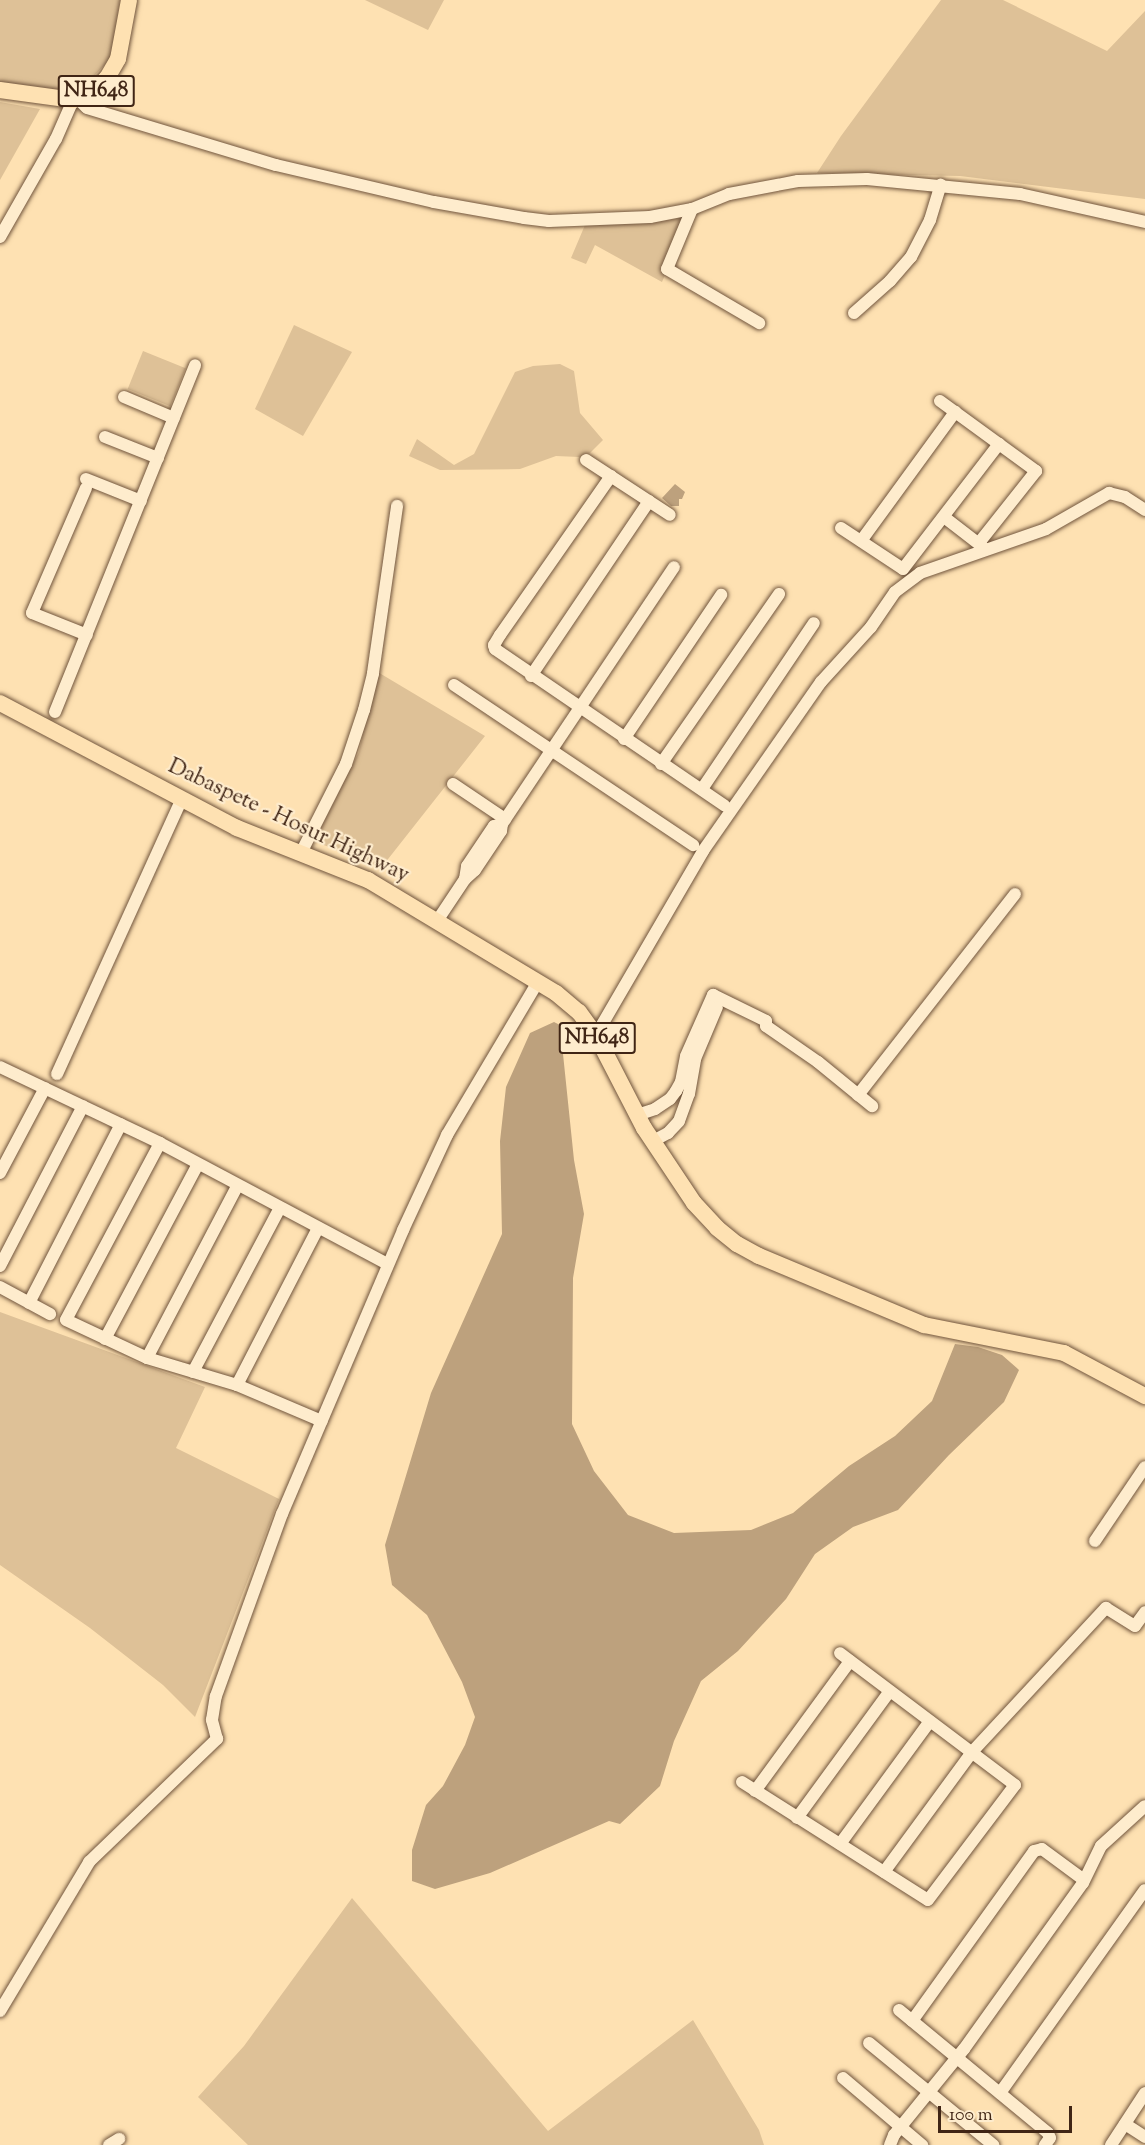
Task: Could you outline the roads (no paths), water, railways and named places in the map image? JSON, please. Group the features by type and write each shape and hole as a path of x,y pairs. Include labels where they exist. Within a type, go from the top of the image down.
{"highway":[{"name":"NH648","path":"0,90 76,100 95,93 118,58 129,0"},
{"name":"Dabaspete - Hosur Highway","path":"0,703 237,828 368,880 538,982 579,1012 596,1035 652,1141 694,1203 717,1228 759,1257 924,1326 1064,1353 1143,1390"}],"street":[{"path":"0,237 76,100 87,108 276,165 434,202 549,221 650,217 692,209 729,194 798,181 867,179 1020,194 1145,222"},
{"path":"854,313 890,281 911,257 930,220 941,185"},
{"path":"692,209 667,269 759,323"},
{"path":"55,712 195,365"},
{"path":"124,397 174,418"},
{"path":"940,401 1036,471 983,547"},
{"path":"861,541 955,412"},
{"path":"105,437 158,458"},
{"path":"842,528 903,569 999,444"},
{"path":"586,460 670,515"},
{"path":"610,476 494,645 500,653 531,676 725,806"},
{"path":"87,635 32,614 86,483 141,501"},
{"path":"596,1035 703,851 821,682 871,627 895,592 920,573 983,547 1046,529 1109,493 1125,497 1145,510"},
{"path":"531,676 649,501"},
{"path":"301,853 346,764 364,710 374,673 397,506"},
{"path":"944,517 983,547"},
{"path":"438,921 465,879 475,870 501,831 503,821 674,567"},
{"path":"661,764 779,594"},
{"path":"624,739 721,595"},
{"path":"702,789 814,623"},
{"path":"454,685 693,845"},
{"path":"453,784 503,821"},
{"path":"57,1074 182,799"},
{"path":"858,1095 1015,894"},
{"path":"0,2011 89,1862 217,1739 212,1720 216,1696 282,1514 388,1264 447,1135 538,982"},
{"path":"638,1115 655,1109 670,1099 676,1091 681,1082 686,1056 713,995 766,1021 766,1026 818,1062 872,1106"},
{"path":"652,1141 668,1133 679,1121 689,1094 695,1059 717,1005 762,1029 766,1026"},
{"path":"0,1067 160,1143 388,1264"},
{"path":"0,1173 45,1088"},
{"path":"0,1266 83,1106"},
{"path":"29,1303 121,1124"},
{"path":"160,1143 66,1320 147,1358 237,1385 322,1421"},
{"path":"105,1339 198,1164"},
{"path":"147,1358 238,1185"},
{"path":"193,1372 280,1208"},
{"path":"237,1385 318,1228"},
{"path":"0,1287 50,1314"},
{"path":"1095,1541 1145,1467"},
{"path":"884,1872 972,1752 1107,1608 1135,1626 1145,1612"},
{"path":"742,1782 754,1791 928,1900 1015,1785 845,1657 754,1791"},
{"path":"797,1818 890,1691"},
{"path":"840,1844 930,1721"},
{"path":"890,2145 900,2127 957,2058 1084,1880 1101,1846 1145,1806"},
{"path":"912,2021 1034,1851 1042,1849 1084,1880"},
{"path":"1000,2093 1145,1890"},
{"path":"899,2010 1048,2133 1050,2138 1045,2145"},
{"path":"869,2043 993,2145"},
{"path":"843,2078 922,2145"},
{"path":"1111,2145 1145,2093"},
{"path":"1125,2124 1145,2137"}]}
